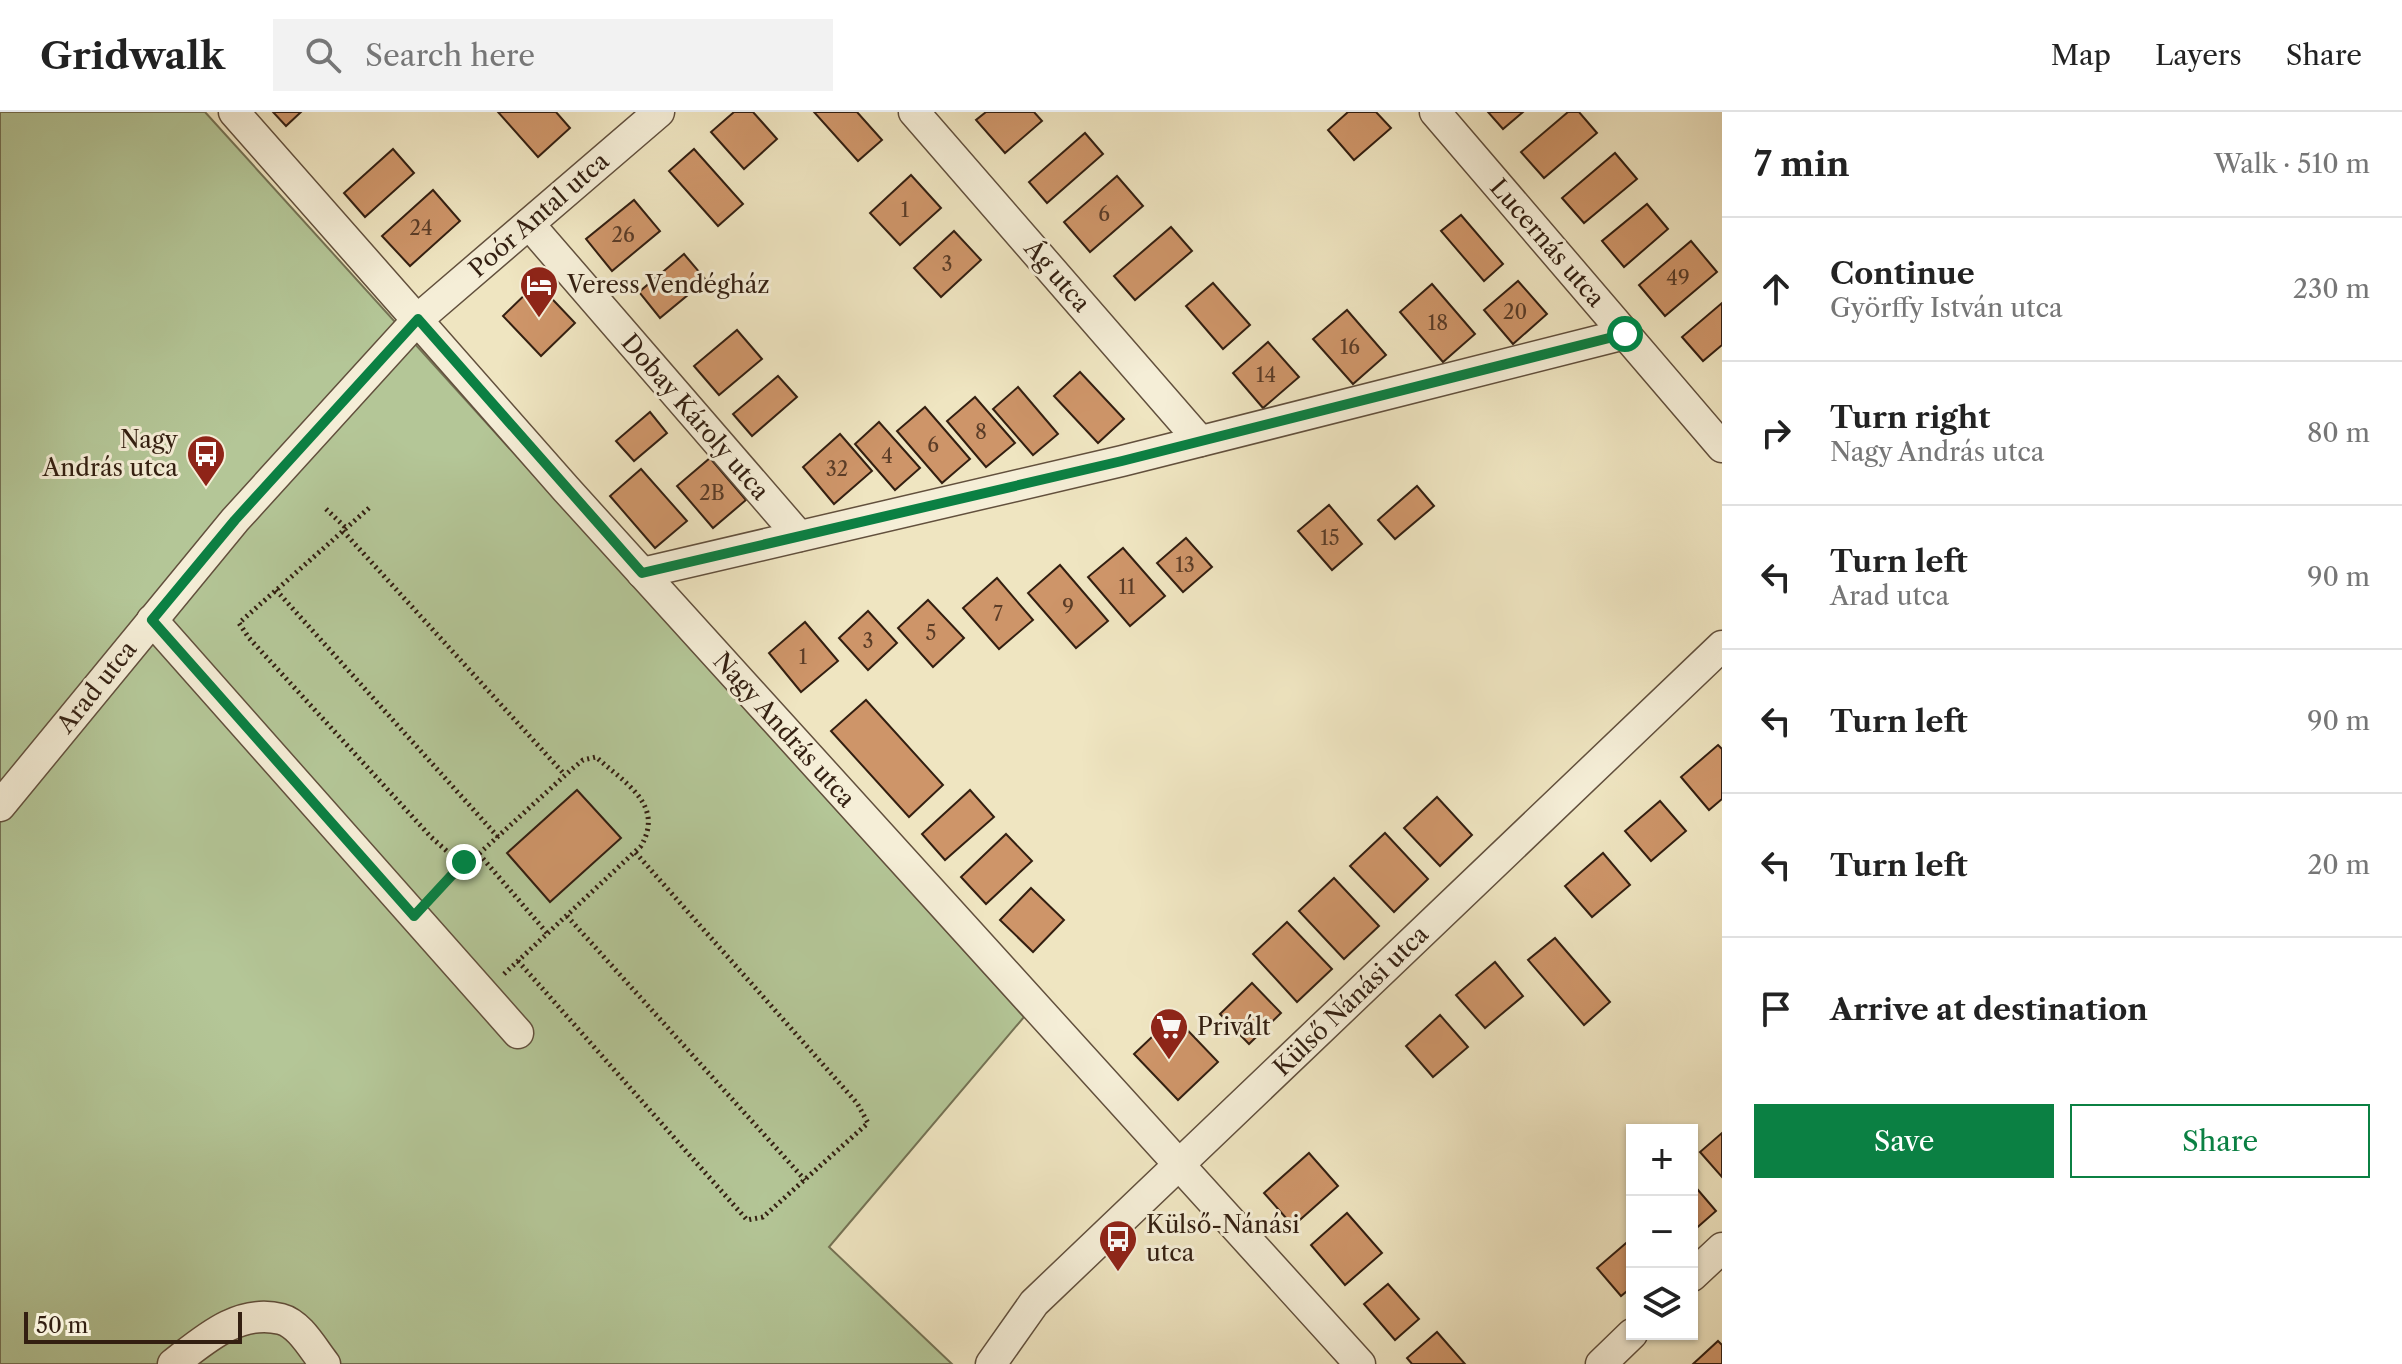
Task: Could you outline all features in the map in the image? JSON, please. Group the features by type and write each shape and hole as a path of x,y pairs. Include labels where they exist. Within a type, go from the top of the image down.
{"street":[{"name":"Nagy András utca","path":"234,112 642,573 1360,1364"},
{"name":"Poór Antal utca","path":"418,319 659,112"},
{"name":"Ág utca","path":"914,112 1200,441"},
{"name":"Lucernás utca","path":"1435,112 1722,447"},
{"name":"Dobay Károly utca","path":"529,224 799,536"},
{"name":"Arad utca","path":"0,806 235,520 418,319"},
{"path":"642,573 1200,441 1625,334"},
{"path":"152,620 518,1033"},
{"name":"Külső Nánási utca","path":"991,1364 1034,1303 1722,646"},
{"path":"1698,1270 1722,1248"},
{"path":"173,1364 228,1324 253,1319 282,1319 300,1331 325,1364"},
{"path":"1601,1364 1626,1340"}],"path":[{"path":"369,508 239,623 249,638 431,837 459,862 471,861 583,760 596,757 636,793 650,815 650,831 635,852 483,994"},
{"path":"326,509 565,775"},
{"path":"276,590 498,837"},
{"path":"518,961 747,1220 763,1217 868,1123 866,1114 635,852"},
{"path":"479,854 547,933"},
{"path":"414,916 464,862"},
{"path":"567,916 805,1180"}],"green space":[{"path":"0,112 205,112 1024,1017 829,1247 952,1364 0,1364"}],"building":[{"path":"273,112 301,112 286,126"},
{"path":"498,112 556,112 570,128 538,157"},
{"path":"734,112 753,112 777,139 744,169 711,132"},
{"path":"814,112 857,112 882,140 858,161"},
{"path":"986,112 1034,112 1042,121 1005,153 976,120"},
{"path":"1348,112 1376,112 1391,128 1354,160 1328,130"},
{"path":"1488,112 1523,112 1503,129"},
{"path":"1568,112 1579,112 1597,133 1544,178 1521,152"},
{"path":"1085,133 1103,154 1047,203 1029,182"},
{"path":"393,149 414,173 365,217 344,193"},
{"path":"694,149 743,204 718,226 669,171"},
{"path":"1615,153 1637,179 1584,223 1562,198"},
{"path":"911,175 941,208 900,245 870,213"},
{"path":"1117,176 1143,206 1090,252 1064,222"},
{"path":"433,190 460,221 410,266 382,236"},
{"path":"634,200 660,231 612,271 586,239"},
{"path":"1647,204 1668,229 1624,267 1602,241"},
{"path":"1461,215 1503,264 1484,281 1441,231"},
{"path":"1171,227 1192,251 1135,300 1114,276"},
{"path":"954,231 981,260 941,297 914,268"},
{"path":"1691,241 1717,272 1665,316 1639,285"},
{"path":"684,254 706,280 660,318 639,292"},
{"path":"1518,281 1547,314 1513,344 1484,310"},
{"name":"Veress Vendégház","path":"537,283 575,323 541,356 503,316"},
{"path":"1213,283 1250,325 1223,349 1186,306"},
{"path":"1432,284 1475,334 1443,362 1400,312"},
{"path":"1722,303 1722,345 1703,361 1682,337"},
{"path":"1347,310 1386,355 1353,384 1313,339"},
{"path":"737,330 762,359 719,395 694,366"},
{"path":"1268,342 1299,377 1263,408 1233,373"},
{"path":"1080,372 1124,419 1098,443 1054,396"},
{"path":"778,376 797,397 752,436 733,414"},
{"path":"1018,387 1058,434 1033,455 993,409"},
{"path":"975,397 1015,443 986,467 947,421"},
{"path":"925,407 970,459 942,483 897,431"},
{"path":"650,412 667,433 634,461 616,441"},
{"path":"879,422 920,468 895,490 855,444"},
{"path":"840,434 872,471 834,504 803,467"},
{"path":"710,458 746,500 713,528 677,486"},
{"path":"641,469 687,521 655,548 610,496"},
{"path":"1417,486 1434,506 1395,539 1378,520"},
{"path":"1329,505 1362,544 1332,570 1298,531"},
{"path":"1186,538 1212,567 1183,592 1157,563"},
{"path":"1123,548 1165,596 1130,626 1088,577"},
{"path":"1060,565 1108,621 1076,648 1028,593"},
{"path":"997,578 1033,620 999,649 963,608"},
{"path":"928,600 964,638 933,667 898,628"},
{"path":"868,611 897,643 868,670 839,638"},
{"path":"805,622 838,661 801,692 769,653"},
{"path":"866,700 943,785 909,817 831,731"},
{"path":"1718,745 1722,749 1722,799 1709,810 1681,777"},
{"path":"577,790 621,838 550,902 507,853"},
{"path":"970,790 994,817 945,860 922,834"},
{"path":"1437,797 1472,835 1440,866 1404,828"},
{"path":"1660,801 1686,831 1651,861 1625,831"},
{"path":"1385,833 1428,879 1394,912 1350,866"},
{"path":"1006,834 1032,861 986,904 961,877"},
{"path":"1603,853 1630,885 1592,917 1565,886"},
{"path":"1334,878 1379,926 1344,959 1299,911"},
{"path":"1031,888 1064,920 1033,952 1000,920"},
{"path":"1287,922 1332,969 1297,1002 1253,954"},
{"path":"1555,938 1610,1002 1584,1025 1528,960"},
{"path":"1495,962 1523,996 1485,1028 1456,995"},
{"path":"1252,983 1281,1013 1249,1044 1220,1014"},
{"path":"1440,1015 1468,1047 1433,1077 1406,1046"},
{"path":"1174,1016 1218,1062 1178,1100 1134,1054"},
{"path":"1722,1133 1722,1177 1700,1152"},
{"path":"1309,1153 1338,1186 1293,1226 1264,1193"},
{"path":"1698,1190 1716,1211 1698,1227"},
{"path":"1347,1213 1382,1253 1345,1285 1311,1245"},
{"path":"1626,1243 1626,1292 1621,1296 1597,1268"},
{"path":"1388,1284 1419,1319 1395,1340 1364,1304"},
{"path":"1437,1332 1465,1364 1412,1364 1407,1358"},
{"path":"1718,1341 1722,1345 1722,1364 1693,1364"}],"place":[{"name":"Veress Vendégház","path":"539,319"},
{"name":"Nagy András utca","path":"206,488"},
{"name":"Privált","path":"1169,1061"},
{"name":"Külső-Nánási utca","path":"1118,1273"}],"route":[{"path":"464,862 414,916 152,620 235,520 418,319 642,573 1122,461 1625,334"}]}
